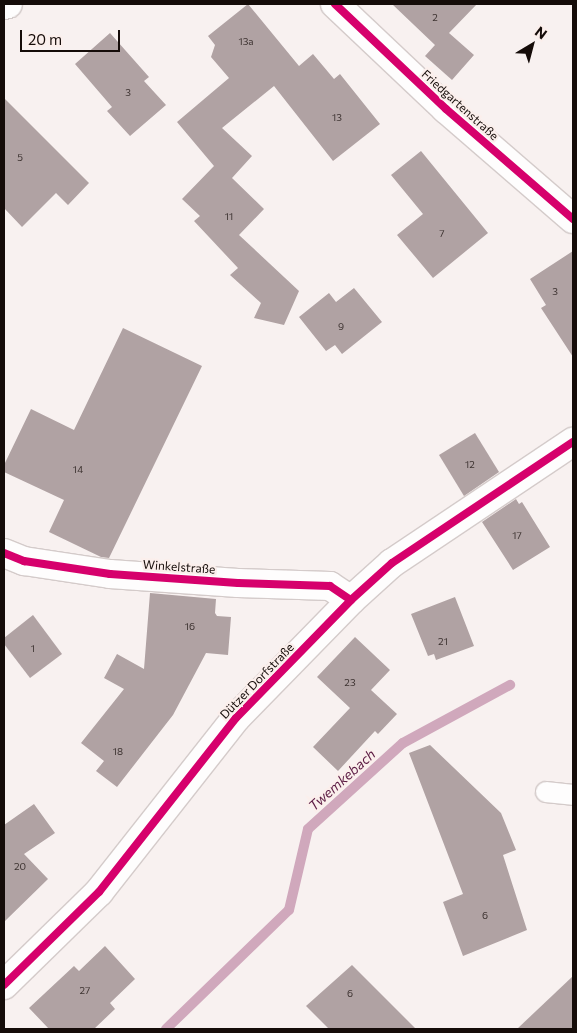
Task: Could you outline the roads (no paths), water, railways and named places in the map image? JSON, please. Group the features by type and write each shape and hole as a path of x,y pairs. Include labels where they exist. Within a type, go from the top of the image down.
{"street":[{"path":"4,5 8,4"},
{"name":"Friedgartenstraße","path":"335,4 446,109 573,219"},
{"name":"Dützer Dorfstraße","path":"4,985 99,892 236,718 351,600 392,563 573,442"},
{"name":"Winkelstraße","path":"10,563 110,574 238,583 330,586 351,600"}],"lane":[{"path":"546,792 573,795"}],"waterway":[{"name":"Twemkebach","path":"166,1029 289,910 308,829 403,743 510,685"}]}
